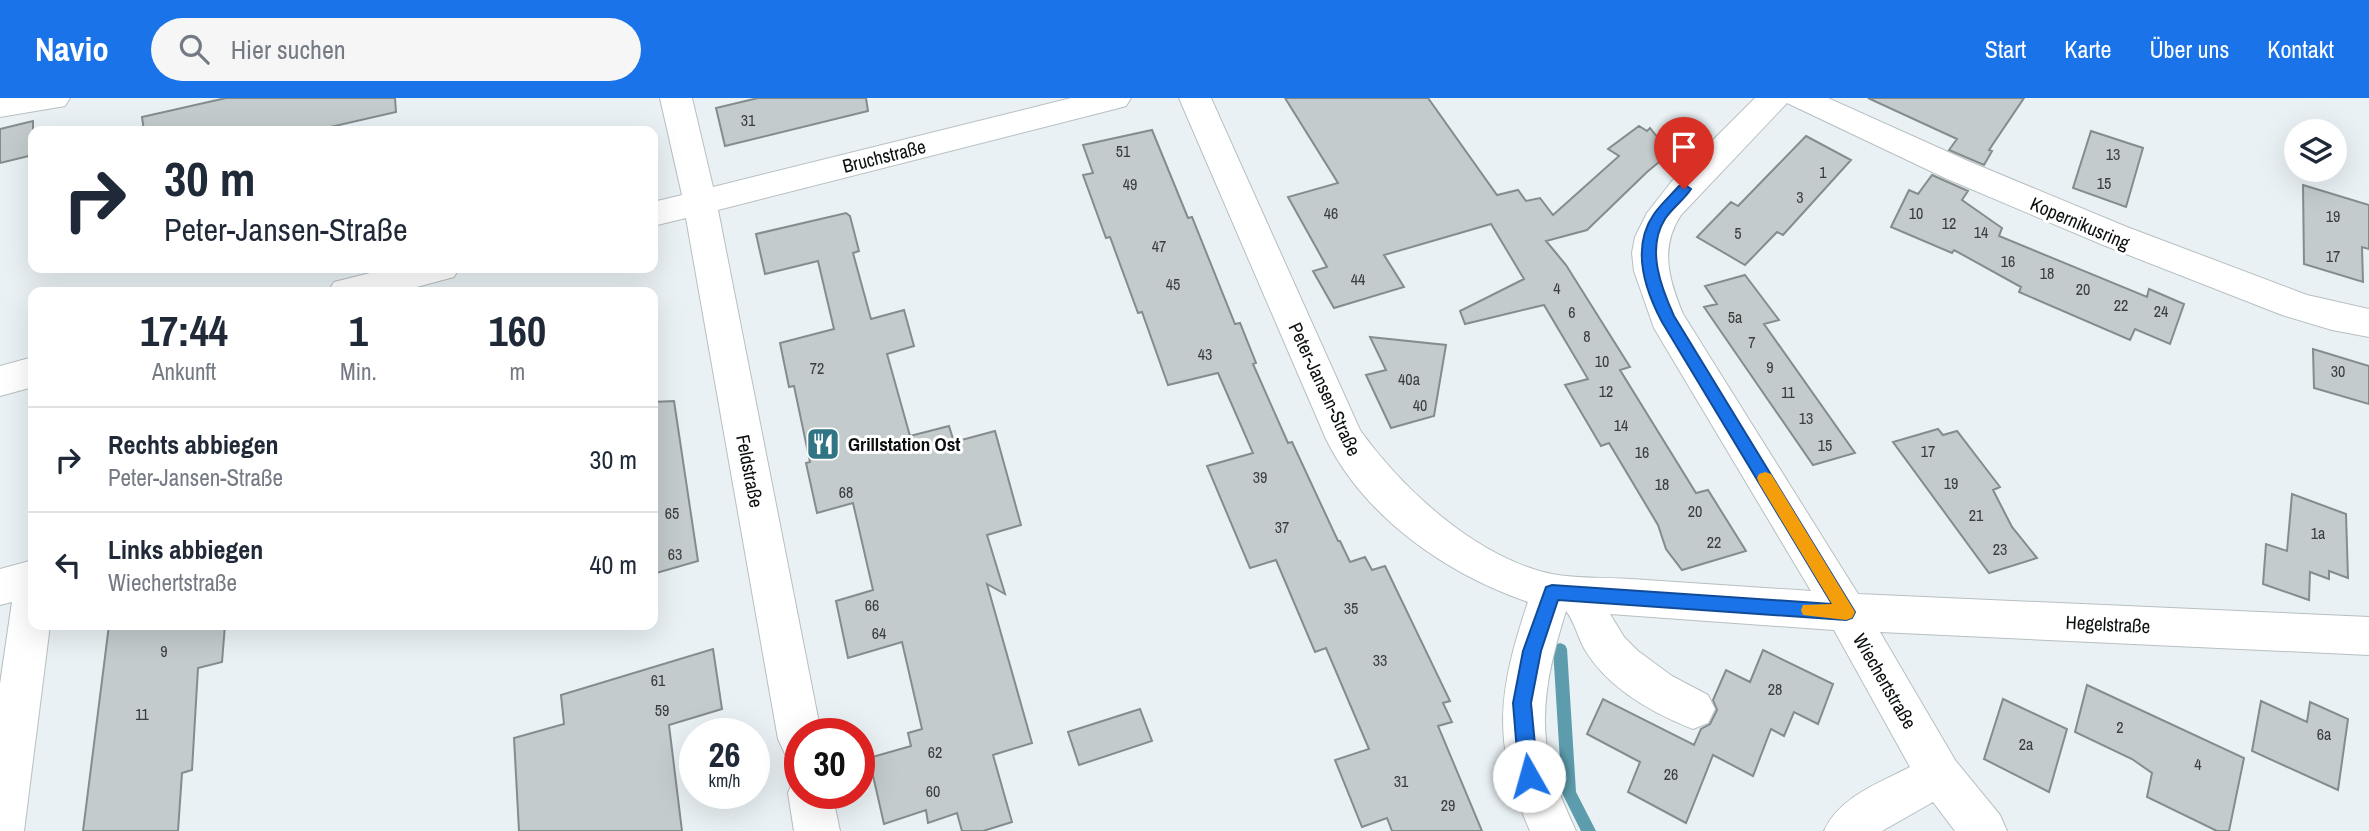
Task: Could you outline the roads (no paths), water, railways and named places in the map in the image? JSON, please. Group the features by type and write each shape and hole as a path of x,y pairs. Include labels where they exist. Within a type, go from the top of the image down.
{"street":[{"path":"0,106 54,98"},
{"name":"Feldstraße","path":"676,98 699,202 796,718"},
{"name":"Bruchstraße","path":"658,213 1115,98"},
{"name":"Peter-Jansen-Straße","path":"1195,98 1345,439 1365,471 1394,502 1469,558 1528,585 1569,594 1846,612"},
{"name":"Wiechertstraße","path":"1774,98 1659,217 1649,249 1650,270 1667,318 1846,612 1939,775 1984,831"},
{"name":"Kopernikusring","path":"1800,98 2132,245 2319,312 2369,323"},
{"path":"366,287 422,273"},
{"path":"0,381 28,373"},
{"path":"0,587 28,579"},
{"path":"1553,831 1529,776 1522,703 1532,651 1569,594 1588,612 1595,632 1633,674 1693,709"},
{"name":"Hegelstraße","path":"1846,612 2369,636"},
{"path":"1,831 4,784 28,630"},
{"path":"1847,831 1874,809 1939,775"},
{"path":"813,809 817,831"}],"waterway":[{"path":"1560,649 1569,793 1589,831"}],"place":[{"name":"Grillstation Ost","path":"823,444"}]}
